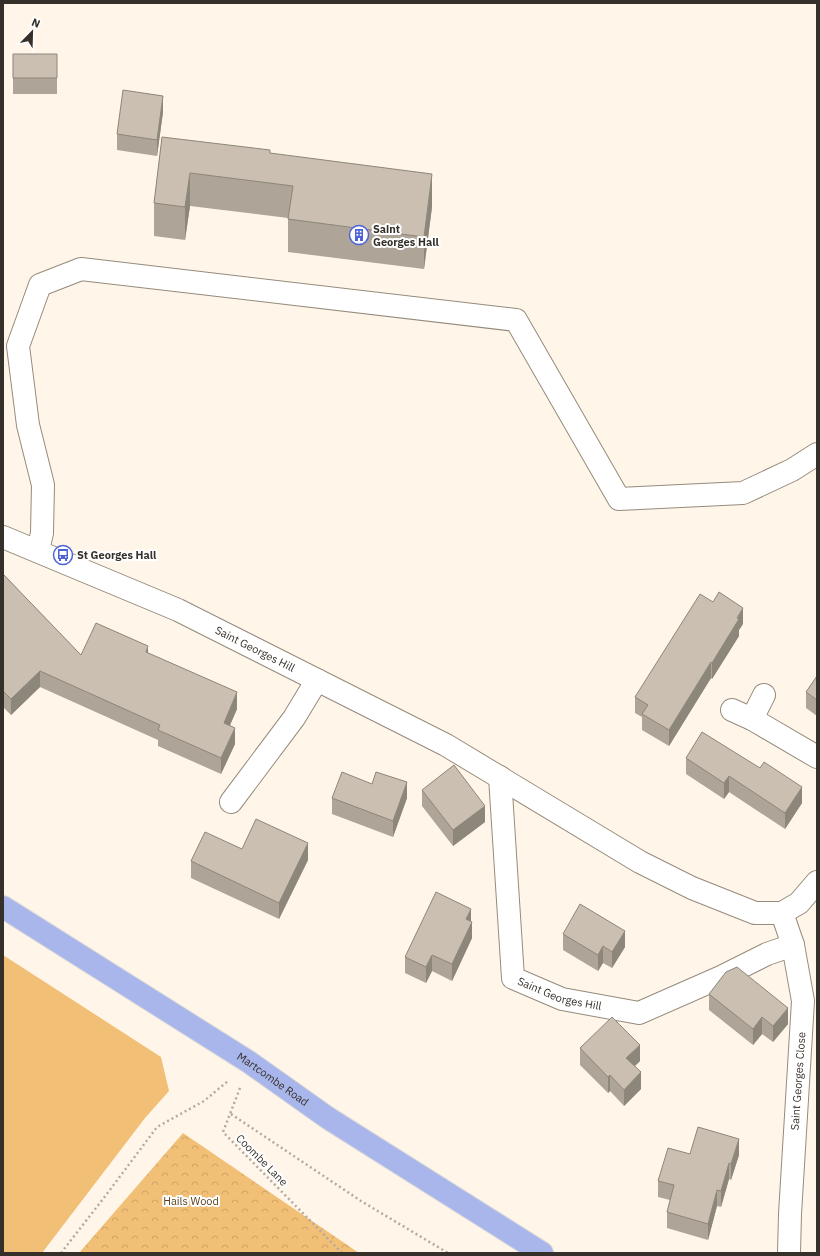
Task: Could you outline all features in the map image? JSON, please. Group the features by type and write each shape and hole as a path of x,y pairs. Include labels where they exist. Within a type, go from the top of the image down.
{"main road":[{"name":"Martcombe Road","path":"3,907 249,1062 328,1118 542,1253"}],"street":[{"path":"38,551 42,533 43,484 28,425 18,346 40,285 80,269 516,320 619,499 743,493 792,470 817,454"},
{"name":"Saint Georges Hill","path":"3,537 178,610 446,745 640,862 692,888 755,913 782,913"},
{"path":"231,802 294,718 317,680"},
{"path":"764,695 742,715 817,757"},
{"name":"Saint Georges Hill","path":"500,777 513,978 562,999 639,1013 721,977 767,954 793,945"},
{"path":"782,913 799,903 817,882"},
{"name":"Saint Georges Close","path":"782,913 793,945 803,1001 789,1253"}],"path":[{"name":"Coombe Lane","path":"249,1062 231,1114 223,1132 342,1253"},
{"path":"61,1253 157,1127 204,1101 249,1062"},
{"path":"231,1114 361,1200 448,1253"}],"green space":[{"path":"3,955 161,1057 169,1091 145,1118 42,1253 3,1253"},
{"name":"Hails Wood","path":"183,1133 359,1253 79,1253"}],"building":[{"path":"13,54 57,54 57,78 13,78"},
{"path":"123,90 163,96 157,140 117,134"},
{"path":"162,137 270,150 270,153 432,174 424,237 288,219 293,186 190,173 185,207 154,203"},
{"path":"3,574 81,655 96,623 148,646 146,652 237,692 224,723 235,728 221,758 158,730 160,725 40,671 11,699 3,691"},
{"path":"719,592 743,608 737,618 739,619 669,730 642,714 648,705 635,697 700,594 713,602"},
{"path":"817,676 817,700 806,692"},
{"path":"702,732 760,768 764,762 802,787 785,813 729,776 724,783 686,758"},
{"path":"454,765 485,806 453,830 422,790"},
{"path":"342,772 372,784 376,772 407,782 393,821 332,798"},
{"path":"256,819 308,843 279,903 191,861 205,832 242,849"},
{"path":"436,892 471,909 466,919 472,922 452,964 432,955 426,967 405,957"},
{"path":"580,904 625,931 612,952 603,946 598,955 563,934"},
{"path":"737,967 788,1008 773,1026 762,1017 753,1029 709,994 726,972"},
{"path":"612,1017 640,1045 626,1058 641,1072 624,1090 610,1075 608,1077 580,1048"},
{"path":"698,1127 739,1139 731,1164 729,1163 721,1191 717,1190 708,1224 667,1212 674,1185 658,1181 668,1148 690,1154"}],"place":[{"name":"Saint Georges Hall","path":"359,235"},
{"name":"St Georges Hall","path":"63,555"}]}
